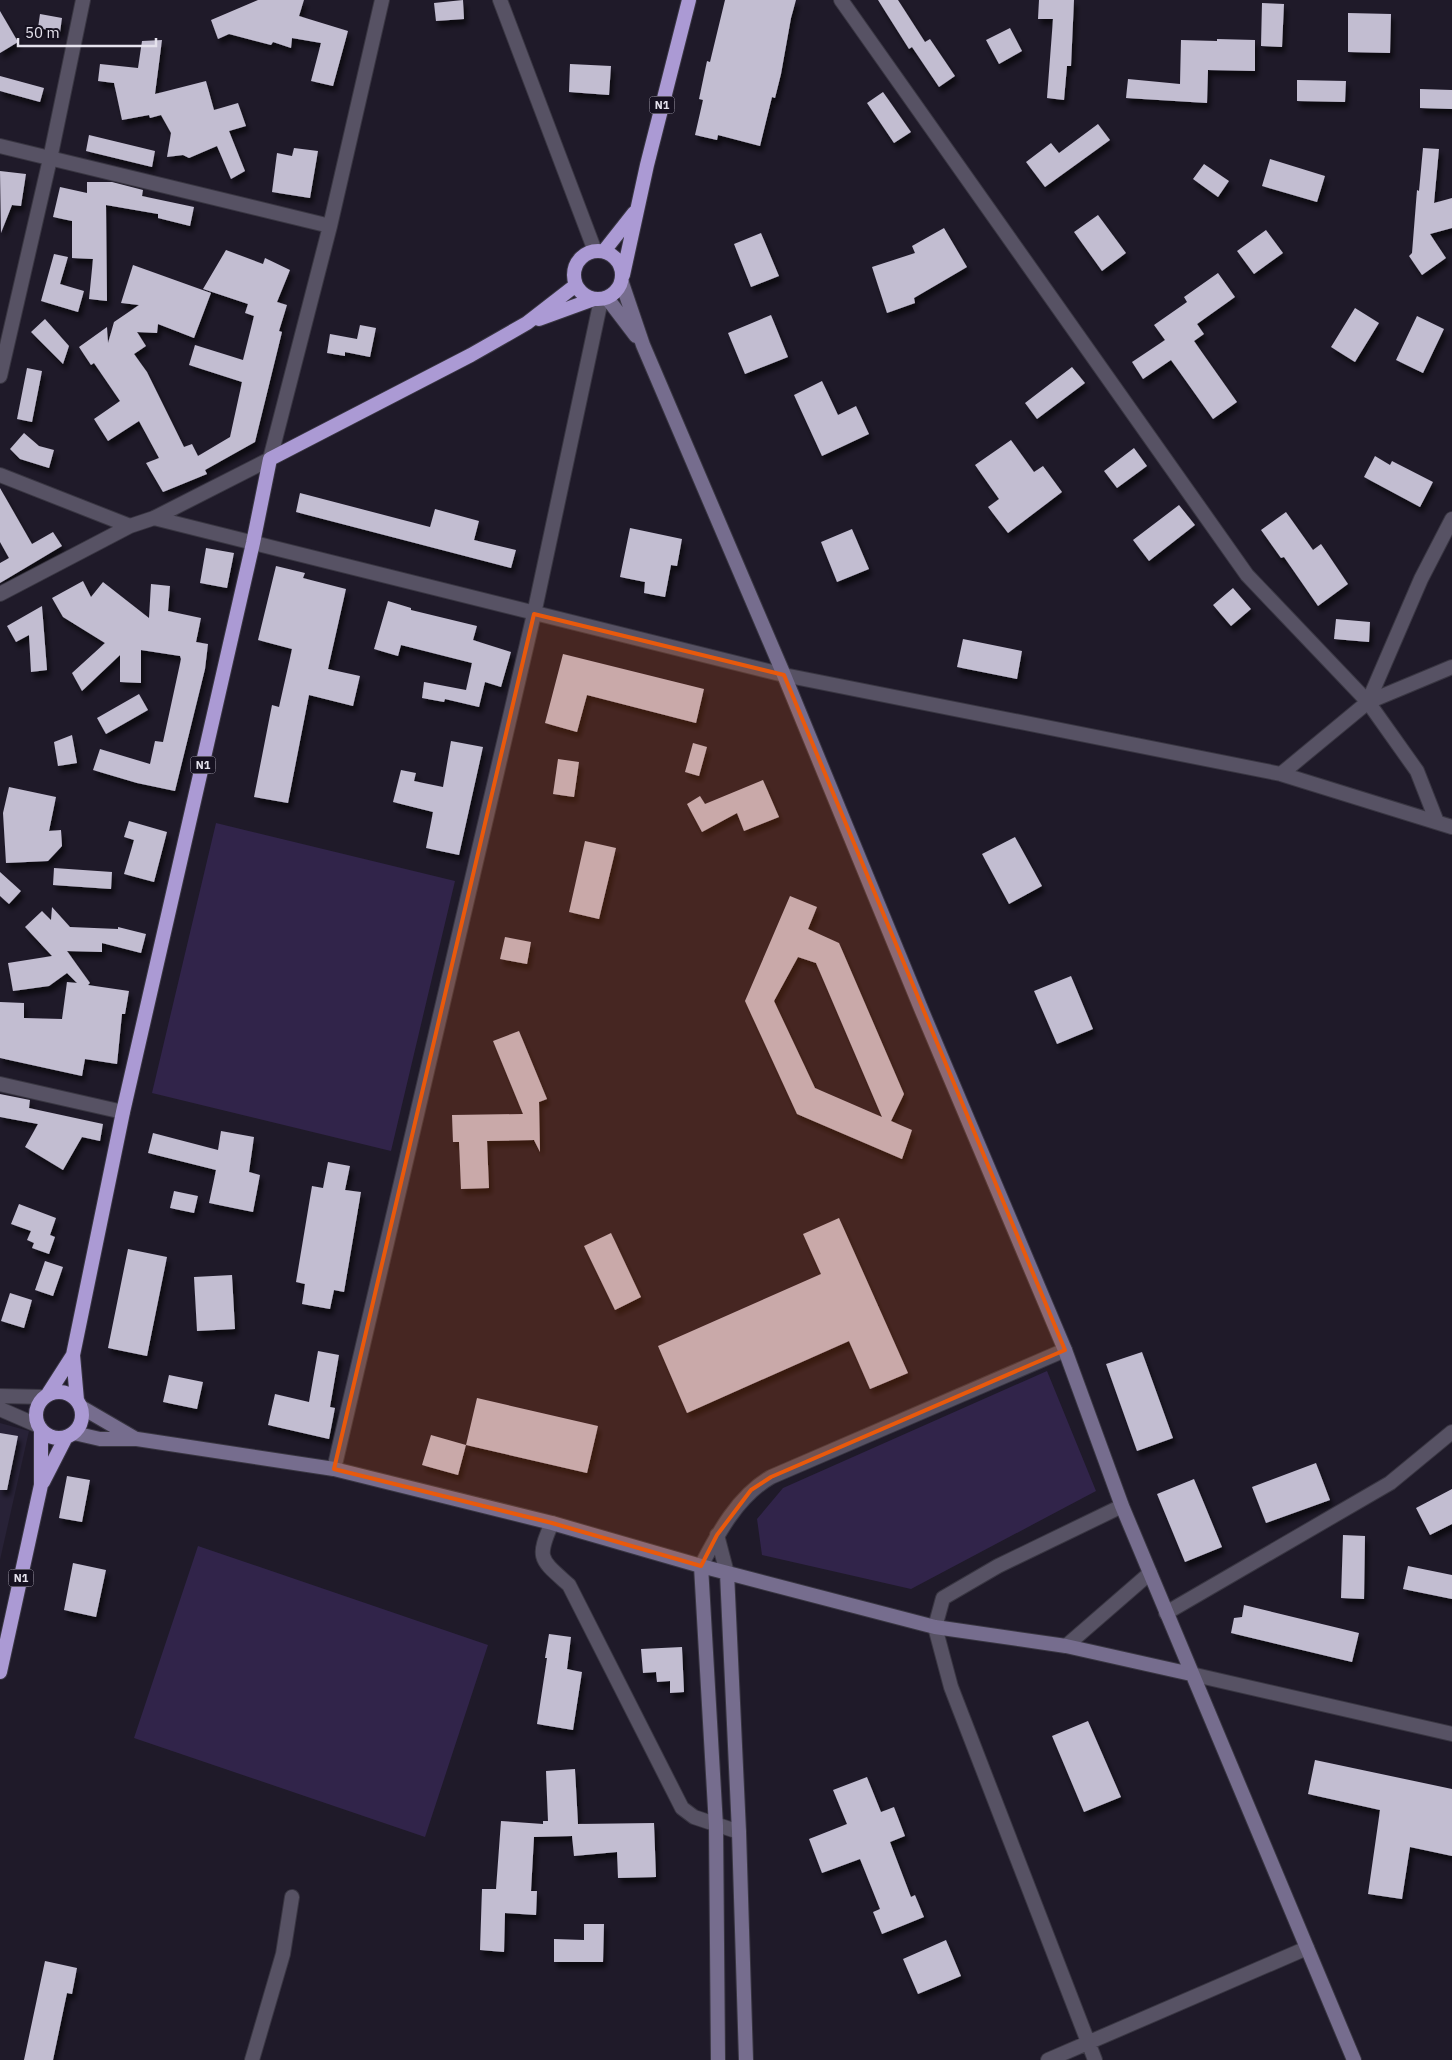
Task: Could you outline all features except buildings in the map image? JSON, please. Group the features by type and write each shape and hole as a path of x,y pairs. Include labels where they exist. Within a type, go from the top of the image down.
{"highway":[{"name":"N1","path":"622,279 636,210 689,0"},
{"name":"N1","path":"576,285 574,271 581,257 599,251 636,210"},
{"path":"526,323 601,299 618,289 622,279 617,260 599,251"},
{"path":"270,460 470,355 526,323 576,285 580,292 601,299"},
{"name":"N1","path":"41,1485 70,1435 82,1421 73,1355 123,1112 253,543 270,460"},
{"name":"N1","path":"0,1672 41,1485 40,1427 36,1410 73,1355"},
{"path":"46,1396 64,1392 79,1403"},
{"path":"40,1427 53,1437 70,1435"}],"main road":[{"path":"622,279 643,345 784,675 922,1011 1065,1350 1122,1506 1354,2060"},
{"path":"601,299 643,345"},
{"path":"79,1403 137,1439"},
{"path":"70,1435 100,1439 137,1439 334,1469 552,1522 701,1566 934,1627 1066,1646 1191,1674"},
{"path":"701,1566 716,1826 718,2060"},
{"path":"727,1573 740,1832 746,2060"}],"street":[{"path":"0,376 50,159 83,0"},
{"path":"0,594 130,526 154,518 270,460 330,226 382,0"},
{"path":"500,0 599,251"},
{"path":"841,0 1247,575 1368,702 1417,771 1436,822"},
{"path":"0,146 330,226"},
{"path":"334,1469 534,614 601,299"},
{"path":"0,475 130,526"},
{"path":"154,518 784,675 1281,774 1452,827"},
{"path":"1368,702 1421,578 1452,519"},
{"path":"1281,774 1368,702 1452,667"},
{"path":"0,1084 123,1112"},
{"path":"701,1566 717,1535 751,1490 770,1477 1065,1350"},
{"path":"0,1396 46,1396"},
{"path":"0,1409 40,1427"},
{"path":"1166,1613 1390,1483 1452,1432"},
{"path":"1095,2060 951,1687 934,1627 944,1598 998,1566 1122,1506"},
{"path":"552,1522 541,1546 545,1561 569,1585 682,1808 694,1817 716,1826 740,1832"},
{"path":"717,1535 727,1573"},
{"path":"1066,1646 1150,1573"},
{"path":"1191,1674 1452,1734"},
{"path":"252,2060 283,1954 292,1896"},
{"path":"1048,2060 1307,1948"}],"highlighted area":[{"path":"534,614 784,675 1065,1350 771,1477 751,1490 717,1535 701,1566 552,1523 334,1469"}],"shaded area":[{"path":"216,823 455,881 391,1151 152,1093"},
{"path":"1047,1371 1096,1491 911,1589 762,1555 757,1519 783,1488"},
{"path":"0,1423 29,1431 0,1560"},
{"path":"198,1546 488,1645 425,1837 134,1738"}]}
